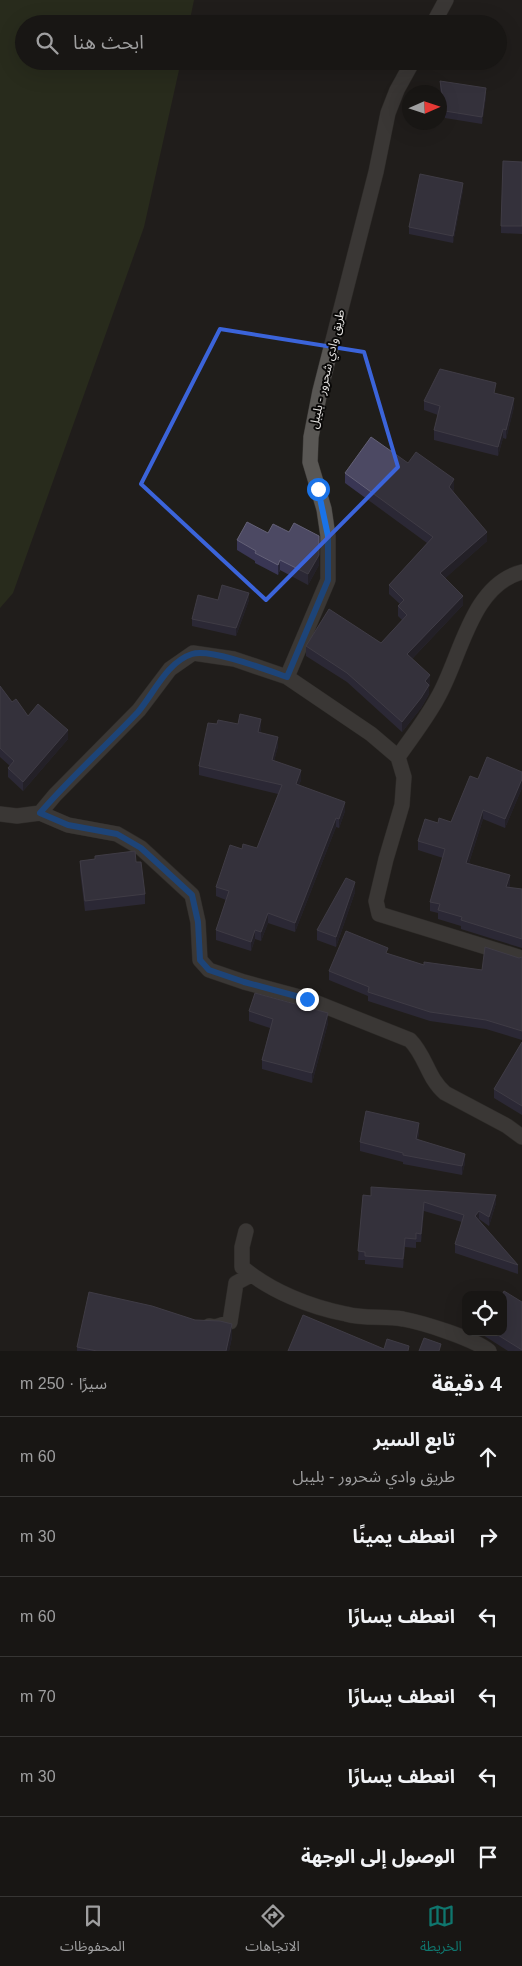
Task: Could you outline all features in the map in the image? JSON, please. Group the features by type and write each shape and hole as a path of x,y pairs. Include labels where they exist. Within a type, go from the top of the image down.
{"street":[{"path":"438,15 446,0"},
{"name":"طريق وادي شحرور - بليبل","path":"287,677 328,580 328,536 324,509 312,471 310,454 312,428 376,172 388,113 397,90 408,70"},
{"path":"398,757 439,697 460,646 487,594 511,574 522,572"},
{"path":"40,813 139,710 170,669 185,657 193,653 203,653 234,658 287,677 371,734 398,757 404,777 402,805 376,901 379,914 522,958"},
{"path":"0,814 17,816 40,813 68,825 117,834 141,848 192,895 198,922 200,960 209,970 244,982 307,999 410,1040 422,1054 437,1087 507,1126 522,1137"},
{"path":"246,1231 242,1247 242,1267 251,1275 283,1293 347,1315 403,1319 436,1328 489,1351"},
{"path":"197,1326 215,1327 230,1322 236,1282 251,1275"}],"highlighted area":[{"path":"220,329 364,352 398,467 266,600 141,484"}],"green space":[{"path":"0,0 194,0 191,15 15,15 15,70 179,70 144,227 13,593 0,608"}],"building":[{"path":"440,81 486,88 482,117 447,111 447,85 441,85"},
{"path":"503,161 522,162 522,226 501,226"},
{"path":"420,174 463,183 453,236 409,227"},
{"path":"440,369 496,383 494,393 514,398 506,430 503,429 498,447 434,430 440,406 424,401"},
{"path":"371,437 408,463 416,452 454,479 449,487 487,532 440,573 463,596 407,654 430,675 425,681 429,685 402,722 347,673 306,646 329,609 381,643 407,615 398,606 404,600 389,585 433,537 345,473"},
{"path":"247,522 268,533 273,524 289,532 294,523 319,536 319,555 308,574 280,560 278,565 255,553 256,551 237,540"},
{"path":"222,585 249,593 236,628 192,619 198,595 218,600"},
{"path":"0,686 12,702 16,699 28,716 38,704 68,730 23,782 8,768 14,761 0,748"},
{"path":"240,714 261,719 258,732 278,737 272,760 301,770 296,784 345,802 339,819 336,818 295,923 268,913 261,932 255,930 251,942 216,930 229,891 216,887 230,845 242,849 243,844 257,848 282,785 199,766 208,723 217,724 218,720 238,724"},
{"path":"487,757 522,772 522,779 505,819 483,810 466,863 510,875 506,887 522,889 522,939 461,920 462,917 438,910 440,904 430,902 445,849 418,841 425,819 438,823 439,818 451,822 470,776 478,779"},
{"path":"135,851 136,862 141,862 145,894 85,901 80,861 95,859 95,856"},
{"path":"346,878 355,882 336,937 317,930"},
{"path":"346,931 388,948 386,953 424,965 424,962 482,970 485,947 519,958 522,957 522,1031 486,1020 430,1012 368,992 369,987 329,971"},
{"path":"255,993 328,1013 312,1073 262,1060 273,1019 249,1011"},
{"path":"522,1042 522,1106 494,1089"},
{"path":"366,1111 419,1123 416,1139 465,1154 462,1166 403,1155 403,1153 360,1142"},
{"path":"371,1187 496,1195 489,1217 479,1211 475,1216 518,1265 455,1244 464,1215 424,1202 421,1234 416,1233 416,1239 405,1238 403,1259 365,1256 365,1252 358,1251 363,1195 371,1196"},
{"path":"89,1292 152,1306 195,1320 220,1321 232,1324 226,1351 97,1351 77,1347"},
{"path":"507,1293 522,1302 522,1350 499,1336 507,1336"},
{"path":"303,1315 384,1349 387,1339 409,1346 408,1351 288,1351"},
{"path":"424,1338 441,1344 439,1351 419,1351"}],"route":[{"path":"307,999 244,982 209,970 200,960 198,922 192,895 141,848 117,834 68,825 40,813 55,795 68,784 139,710 170,669 185,657 193,653 203,653 234,658 287,677 328,580 328,536 324,509 318,489"}]}
